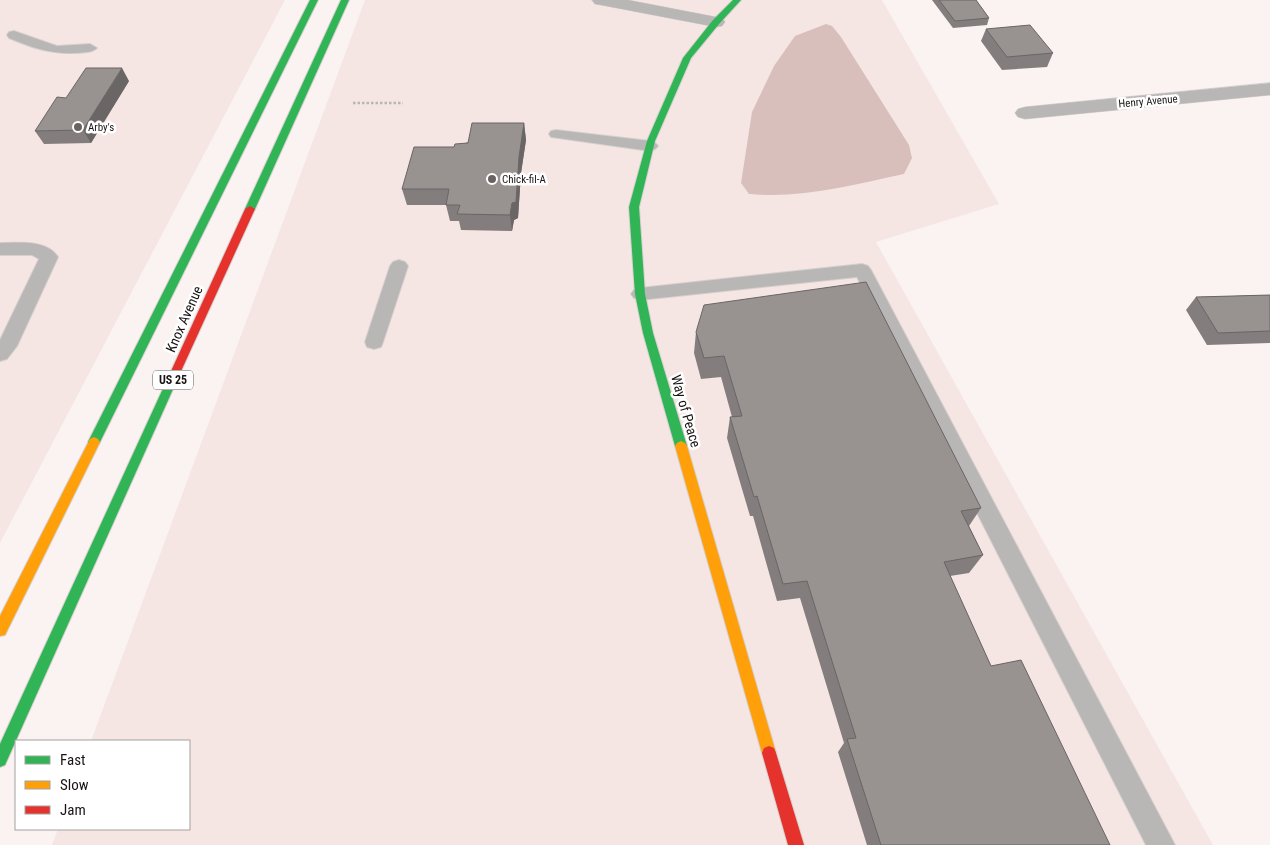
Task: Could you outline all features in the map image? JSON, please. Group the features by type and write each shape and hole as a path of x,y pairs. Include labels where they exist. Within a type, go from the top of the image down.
{"main road":[{"name":"Knox Avenue","path":"0,630 314,0"},
{"name":"Knox Avenue","path":"0,760 345,0"},
{"name":"Way of Peace","path":"737,0 716,22 688,58 650,146 634,207 640,294 648,333 796,845"}],"street":[{"path":"601,0 716,22"},
{"name":"Henry Avenue","path":"1025,113 1270,89"}],"lane":[{"path":"14,35 40,46 57,50 90,48"},
{"path":"556,134 650,146"},
{"path":"0,249 35,249 49,257 10,341 0,354"},
{"path":"374,342 399,266"},
{"path":"640,294 862,270 1161,845"}],"path":[{"path":"353,103 403,104"}],"shaded area":[{"path":"0,0 285,0 0,543"},
{"path":"365,0 882,0 999,204 876,242 1213,845 52,845 58,830 190,830 190,740 91,740"},
{"path":"826,24 832,26 841,37 909,145 912,158 904,174 807,193 788,195 749,194 741,183 752,112 774,66 795,36"}],"building":[{"path":"939,0 976,0 989,18 955,21"},
{"path":"1030,25 1053,53 1007,57 986,29"},
{"path":"86,68 122,68 83,130 35,131 57,97 66,98"},
{"path":"472,123 524,123 519,157 516,202 512,203 510,215 457,214 460,205 446,205 449,189 402,189 414,147 454,147 455,144 468,143"},
{"path":"866,282 981,508 961,511 983,555 944,562 991,666 1021,660 1110,845 881,845 847,739 856,738 807,581 783,584 757,496 754,497 730,417 742,416 724,356 704,358 696,332 704,305"},
{"path":"1270,295 1270,331 1218,333 1196,297"}],"traffic: fast":[{"path":"94,442 314,0"},
{"path":"250,209 345,0"},
{"path":"681,446 648,333 640,294 634,207 651,141 687,58 716,22 737,0"},
{"path":"0,760 177,369"}],"traffic: slow":[{"path":"0,630 94,442"},
{"path":"681,446 769,753"}],"traffic: jam":[{"path":"177,369 250,209"},
{"path":"769,753 796,845"}],"place":[{"name":"Arby's","path":"78,127"},
{"name":"Chick-fil-A","path":"492,179"}]}
